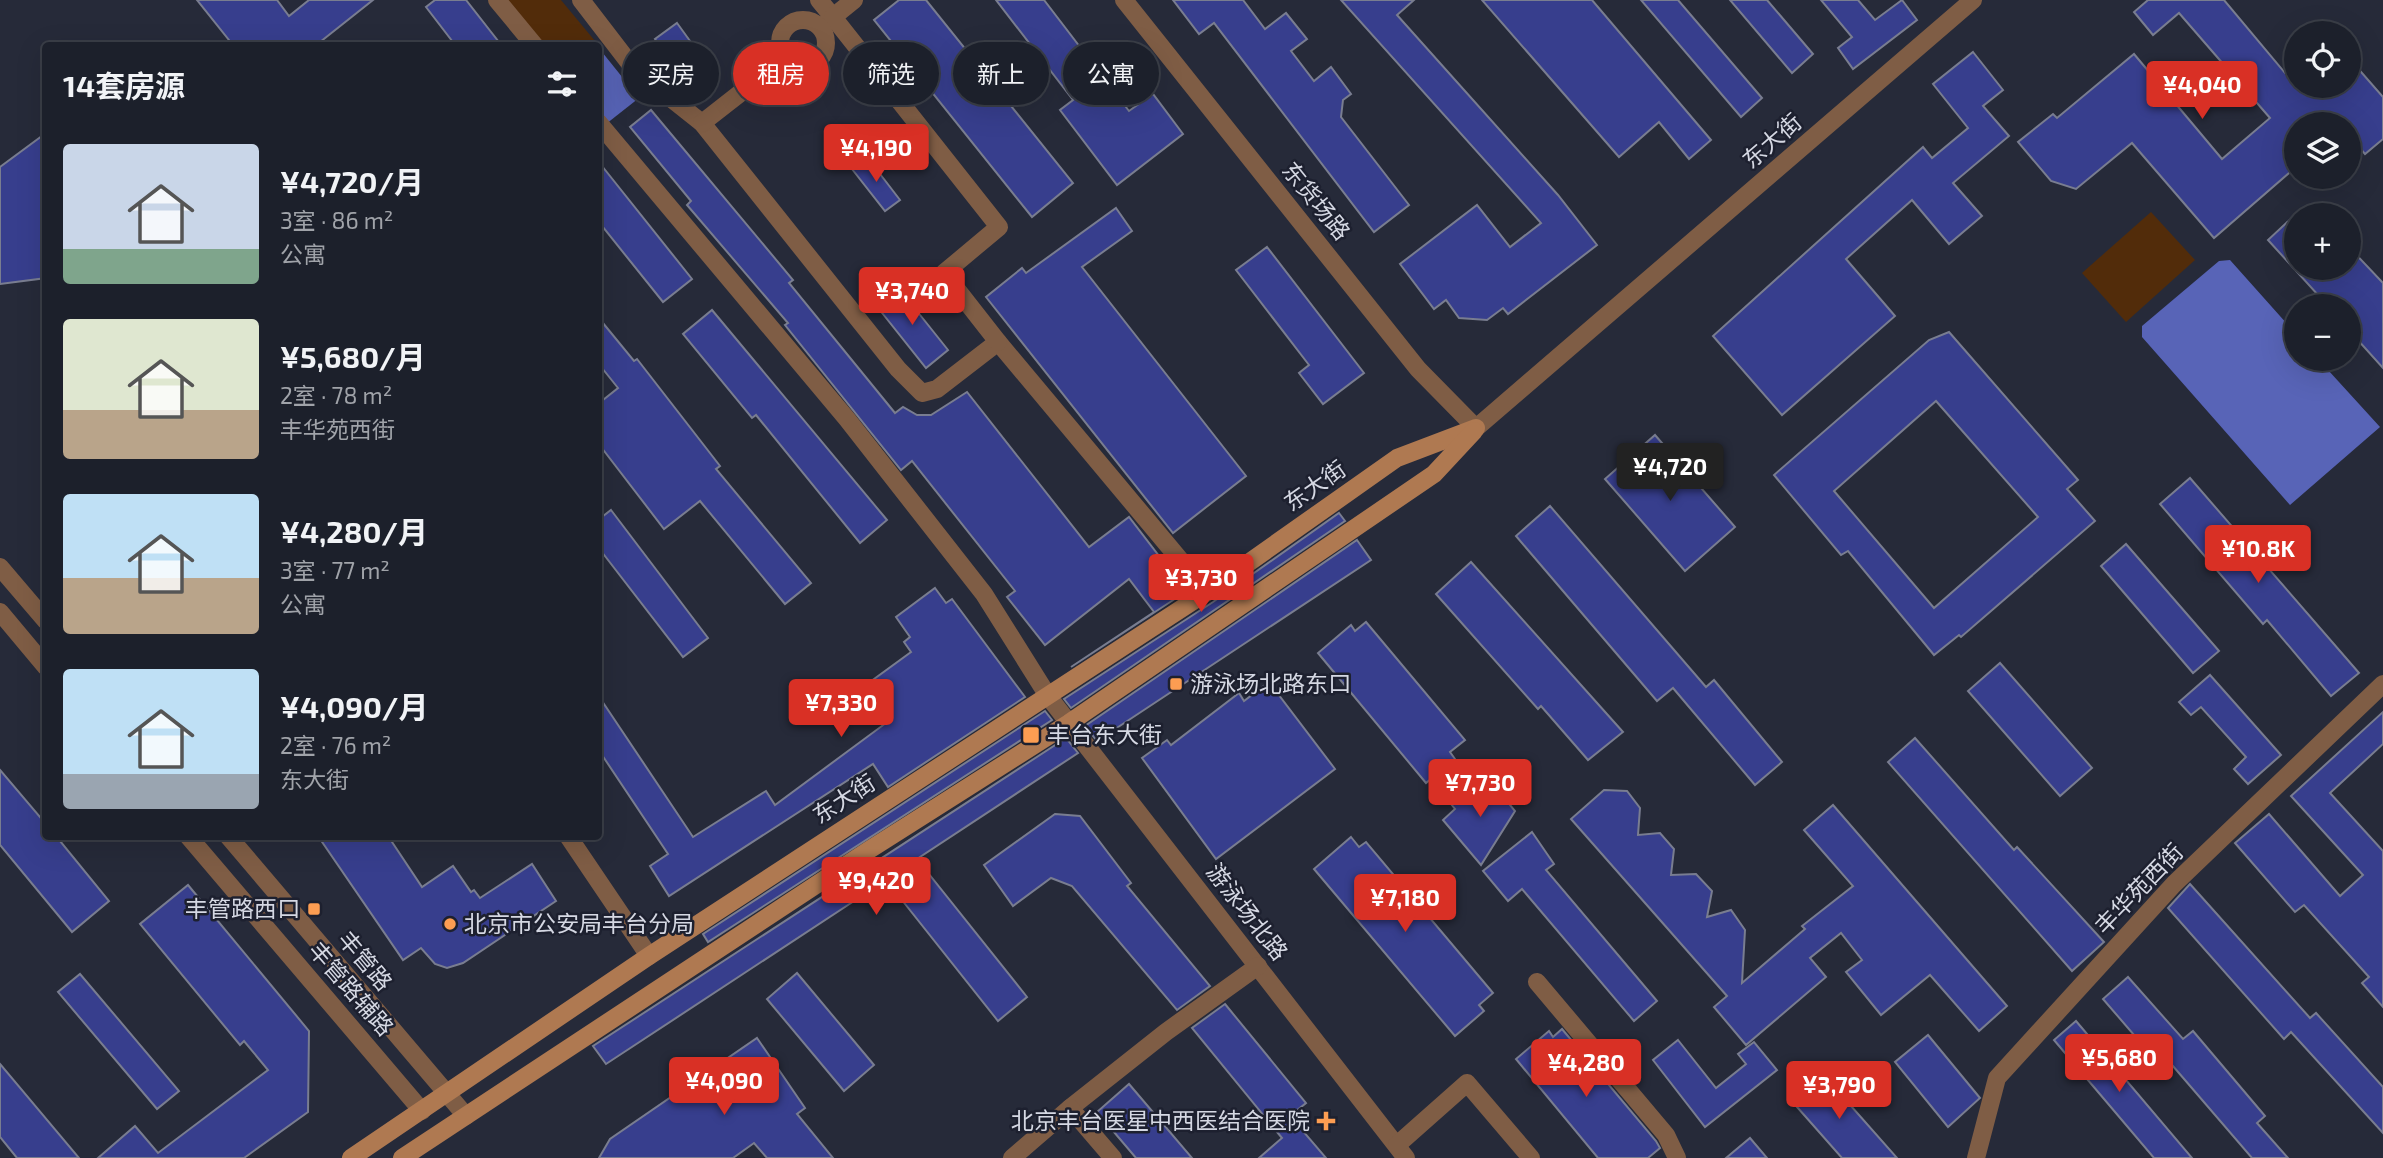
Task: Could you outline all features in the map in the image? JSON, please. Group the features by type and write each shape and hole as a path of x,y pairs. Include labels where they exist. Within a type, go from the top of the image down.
{"main road":[{"name":"东大街","path":"351,1158 649,956 1208,592 1397,458 1476,428"},
{"name":"东大街","path":"402,1158 869,850 1069,723 1434,474 1476,428"}],"street":[{"path":"497,0 532,42"},
{"path":"581,0 634,69 702,123 898,369 922,393 937,389 998,342"},
{"path":"819,0 826,23 825,42"},
{"path":"826,23 853,0"},
{"name":"东货场路","path":"1124,0 1418,369 1476,428"},
{"name":"东大街","path":"1476,428 1969,1"},
{"path":"781,42 787,26 801,20 826,23 999,227 944,273 998,342 1208,592"},
{"path":"702,123 733,99"},
{"name":"游泳场北路","path":"602,127 847,419 984,594 1048,696 1402,1152"},
{"path":"0,567 42,616"},
{"path":"0,612 42,662"},
{"name":"丰华苑西街","path":"1976,1158 1997,1078 2174,884 2383,684"},
{"name":"丰管路辅路","path":"191,840 422,1111"},
{"name":"丰管路","path":"231,840 466,1116"},
{"path":"571,840 649,956"},
{"path":"1012,1158 1166,1032 1258,967"},
{"path":"1537,982 1665,1135 1677,1158"},
{"path":"1402,1152 1467,1083 1531,1158"},
{"path":"1070,1108 1113,1158"}],"shaded area":[{"path":"505,0 561,0 595,41 540,42"},
{"path":"2151,212 2195,260 2126,322 2082,273"}],"water":[{"path":"602,52 623,78 623,105 630,105 606,124 602,119"},
{"path":"2230,260 2284,321 2284,371 2329,371 2380,427 2290,505 2142,337 2142,326 2219,261"}],"building":[{"path":"197,0 277,0 289,16 309,0 373,0 320,42 231,42"},
{"path":"435,0 466,0 499,42 453,42 426,7"},
{"path":"899,0 926,0 960,42 953,42 953,105 1010,105 1073,183 1032,217 939,101 939,42 892,42 874,20"},
{"path":"996,0 1044,0 1076,42 1063,42 1063,87 1049,69 1049,42 1028,42"},
{"path":"1173,0 1243,0 1265,29 1286,13 1307,39 1291,51 1314,81 1331,67 1351,94 1343,100 1341,117 1409,205 1374,232 1214,23 1199,34"},
{"path":"1341,0 1414,0 1397,15 1558,195 1597,245 1508,314 1503,308 1487,320 1459,318 1446,300 1434,309 1400,264 1477,205 1510,247 1541,223"},
{"path":"1482,0 1592,0 1711,140 1689,159 1659,122 1619,157"},
{"path":"1641,0 1678,0 1762,98 1741,117"},
{"path":"1730,0 1767,0 1813,54 1792,73"},
{"path":"1821,0 1858,0 1875,20 1902,0 1917,20 1853,69 1838,48 1852,37"},
{"path":"2148,0 2224,0 2284,72 2284,98 2361,98 2361,72 2383,97 2383,139 2365,154 2361,149 2361,112 2284,112 2284,177 2214,238 2132,143 2076,189 2051,181 2018,142 2053,114 2057,118 2134,54 2222,159 2270,118 2179,13 2153,35 2134,12"},
{"path":"677,23 691,42 657,42 655,39"},
{"path":"1973,52 2003,90 1983,106 2009,136 1953,183 1982,216 1949,244 1912,200 1846,259 1895,316 1782,415 1713,336 1923,147 1932,158 1968,128 1933,84"},
{"path":"1159,102 1183,134 1117,185 1060,110 1066,105 1124,105 1129,111 1137,105 1159,105"},
{"path":"651,110 793,280 789,283 895,413 903,407 917,415 931,415 967,392 1089,547 1129,517 1186,591 1190,589 1071,667 1154,612 1129,579 1045,645 1007,597 1015,591 912,461 901,470 785,325 788,323 687,205 691,201 630,127"},
{"path":"42,136 42,279 0,284 0,167"},
{"path":"867,157 900,200 885,211 852,169"},
{"path":"602,166 692,279 663,302 602,226"},
{"path":"1116,208 1132,231 1082,267 1246,476 1173,533 986,297 1022,268 1026,273"},
{"path":"2284,225 2284,258 2268,240"},
{"path":"1267,247 1364,373 1323,404 1299,373 1309,365 1236,270"},
{"path":"2361,260 2383,283 2383,368 2361,343 2361,294 2317,294 2304,280 2361,280"},
{"path":"897,286 948,350 926,368 875,304"},
{"path":"712,310 887,520 860,543 756,415 752,418 683,334"},
{"path":"602,322 634,361 637,359 720,466 716,469 811,583 785,604 700,501 664,529 602,448 602,401 618,388 602,368"},
{"path":"1949,332 2078,480 2067,489 2095,521 1961,637 1959,635 1934,655 1848,551 1841,555 1774,475 1929,340","holes":["1936,401 2038,517 1934,608 1834,491"]},
{"path":"1655,435 1735,527 1685,571 1605,479"},
{"path":"2190,478 2359,673 2331,696 2267,620 2263,624 2160,504"},
{"path":"1550,506 1706,687 1714,680 1782,762 1755,785 1673,688 1657,701 1516,536"},
{"path":"611,510 708,638 683,657 602,552 602,517"},
{"path":"1339,513 1345,521 1071,708 1064,699 1213,602"},
{"path":"1357,540 1371,560 1097,741 1085,726"},
{"path":"2126,544 2219,651 2193,673 2101,566"},
{"path":"1471,562 1623,732 1588,760 1541,706 1538,709 1436,594"},
{"path":"935,588 946,603 952,599 1025,697 888,787 873,764 669,896 650,866 668,854 602,755 602,701 693,837 766,791 775,805 886,723 879,716 890,708 870,682 911,652 904,642 910,637 896,617"},
{"path":"1366,622 1465,740 1450,752 1455,759 1426,783 1318,653 1351,625 1355,631"},
{"path":"2000,663 2092,768 2060,796 1968,691"},
{"path":"2210,675 2281,755 2248,784 2234,769 2246,757 2201,707 2191,715 2179,702"},
{"path":"1269,682 1335,769 1216,859 1142,758 1167,740 1171,745 1239,693 1244,701"},
{"path":"1045,711 1052,720 708,942 703,934"},
{"path":"2383,712 2383,744 2330,793 2383,851 2383,1007 2362,983 2369,977 2304,905 2295,912 2235,843 2269,814 2340,896 2363,875 2291,796"},
{"path":"1066,738 1078,753 917,859 1027,997 998,1021 886,880 606,1064 593,1046"},
{"path":"1915,738 2014,850 2017,847 2104,942 2072,971 1888,762"},
{"path":"0,770 42,819 42,840 59,840 109,901 72,932 0,845"},
{"path":"1482,778 1493,792 1497,789 1515,811 1481,865 1443,820 1455,809 1451,804"},
{"path":"1604,790 1627,791 1640,808 1638,835 1660,833 1674,849 1671,875 1696,874 1712,891 1707,917 1731,910 1745,930 1742,983 1805,929 1802,926 1853,886 1804,830 1833,805 2007,1006 1979,1031 1930,975 1881,1015 1846,972 1862,960 1841,933 1810,958 1826,977 1746,1045 1714,1007 1727,996 1571,819"},
{"path":"1055,814 1080,816 1131,883 1127,886 1210,986 1177,1010 1072,886 1051,878 1013,906 984,865"},
{"path":"1532,832 1554,864 1546,870 1657,1001 1634,1021 1522,889 1508,901 1483,871"},
{"path":"1351,837 1359,847 1366,842 1493,993 1479,1005 1484,1011 1455,1036 1314,869"},
{"name":"北京市公安局丰台分局","path":"321,840 391,840 422,887 453,866 471,892 474,890 480,898 532,864 556,901 463,963 447,968 435,964 421,948 403,960"},
{"path":"2190,884 2310,1018 2316,1013 2383,1087 2383,1133 2291,1032 2284,1039 2168,908"},
{"path":"188,885 309,1031 308,1112 244,1158 98,1158 135,1126 158,1153 268,1070 244,1041 240,1045 140,924"},
{"path":"797,973 874,1065 844,1091 767,999"},
{"path":"80,974 179,1091 157,1109 58,992"},
{"path":"2128,977 2183,1039 2193,1031 2265,1116 2257,1123 2288,1158 2252,1158 2160,1051 2153,1057 2103,999"},
{"path":"1225,1004 1306,1103 1290,1116 1326,1158 1259,1158 1282,1138 1192,1028"},
{"path":"2076,1021 2192,1158 2154,1158 2054,1040"},
{"path":"1562,1029 1656,1141 1660,1148 1648,1158 1598,1158 1516,1059 1549,1031 1553,1037"},
{"path":"1928,1035 1980,1098 1948,1127 1895,1062"},
{"path":"757,1038 805,1108 797,1114 833,1158 767,1158 754,1143 733,1158 599,1158 610,1139"},
{"path":"1678,1040 1716,1088 1746,1064 1738,1054 1754,1042 1777,1070 1705,1127 1653,1060"},
{"path":"0,1064 79,1158 17,1158 0,1137"},
{"path":"1821,1072 1897,1158 1842,1158 1790,1099"},
{"path":"1129,1084 1192,1158 1136,1158 1097,1112"},
{"path":"1750,1138 1767,1158 1726,1158"}],"place":[{"name":"游泳场北路东口","path":"1176,684"},
{"name":"丰台东大街","path":"1031,735"},
{"name":"丰管路西口","path":"314,909"},
{"name":"北京市公安局丰台分局","path":"450,924"},
{"name":"北京丰台医星中西医结合医院","path":"1326,1121"}]}
